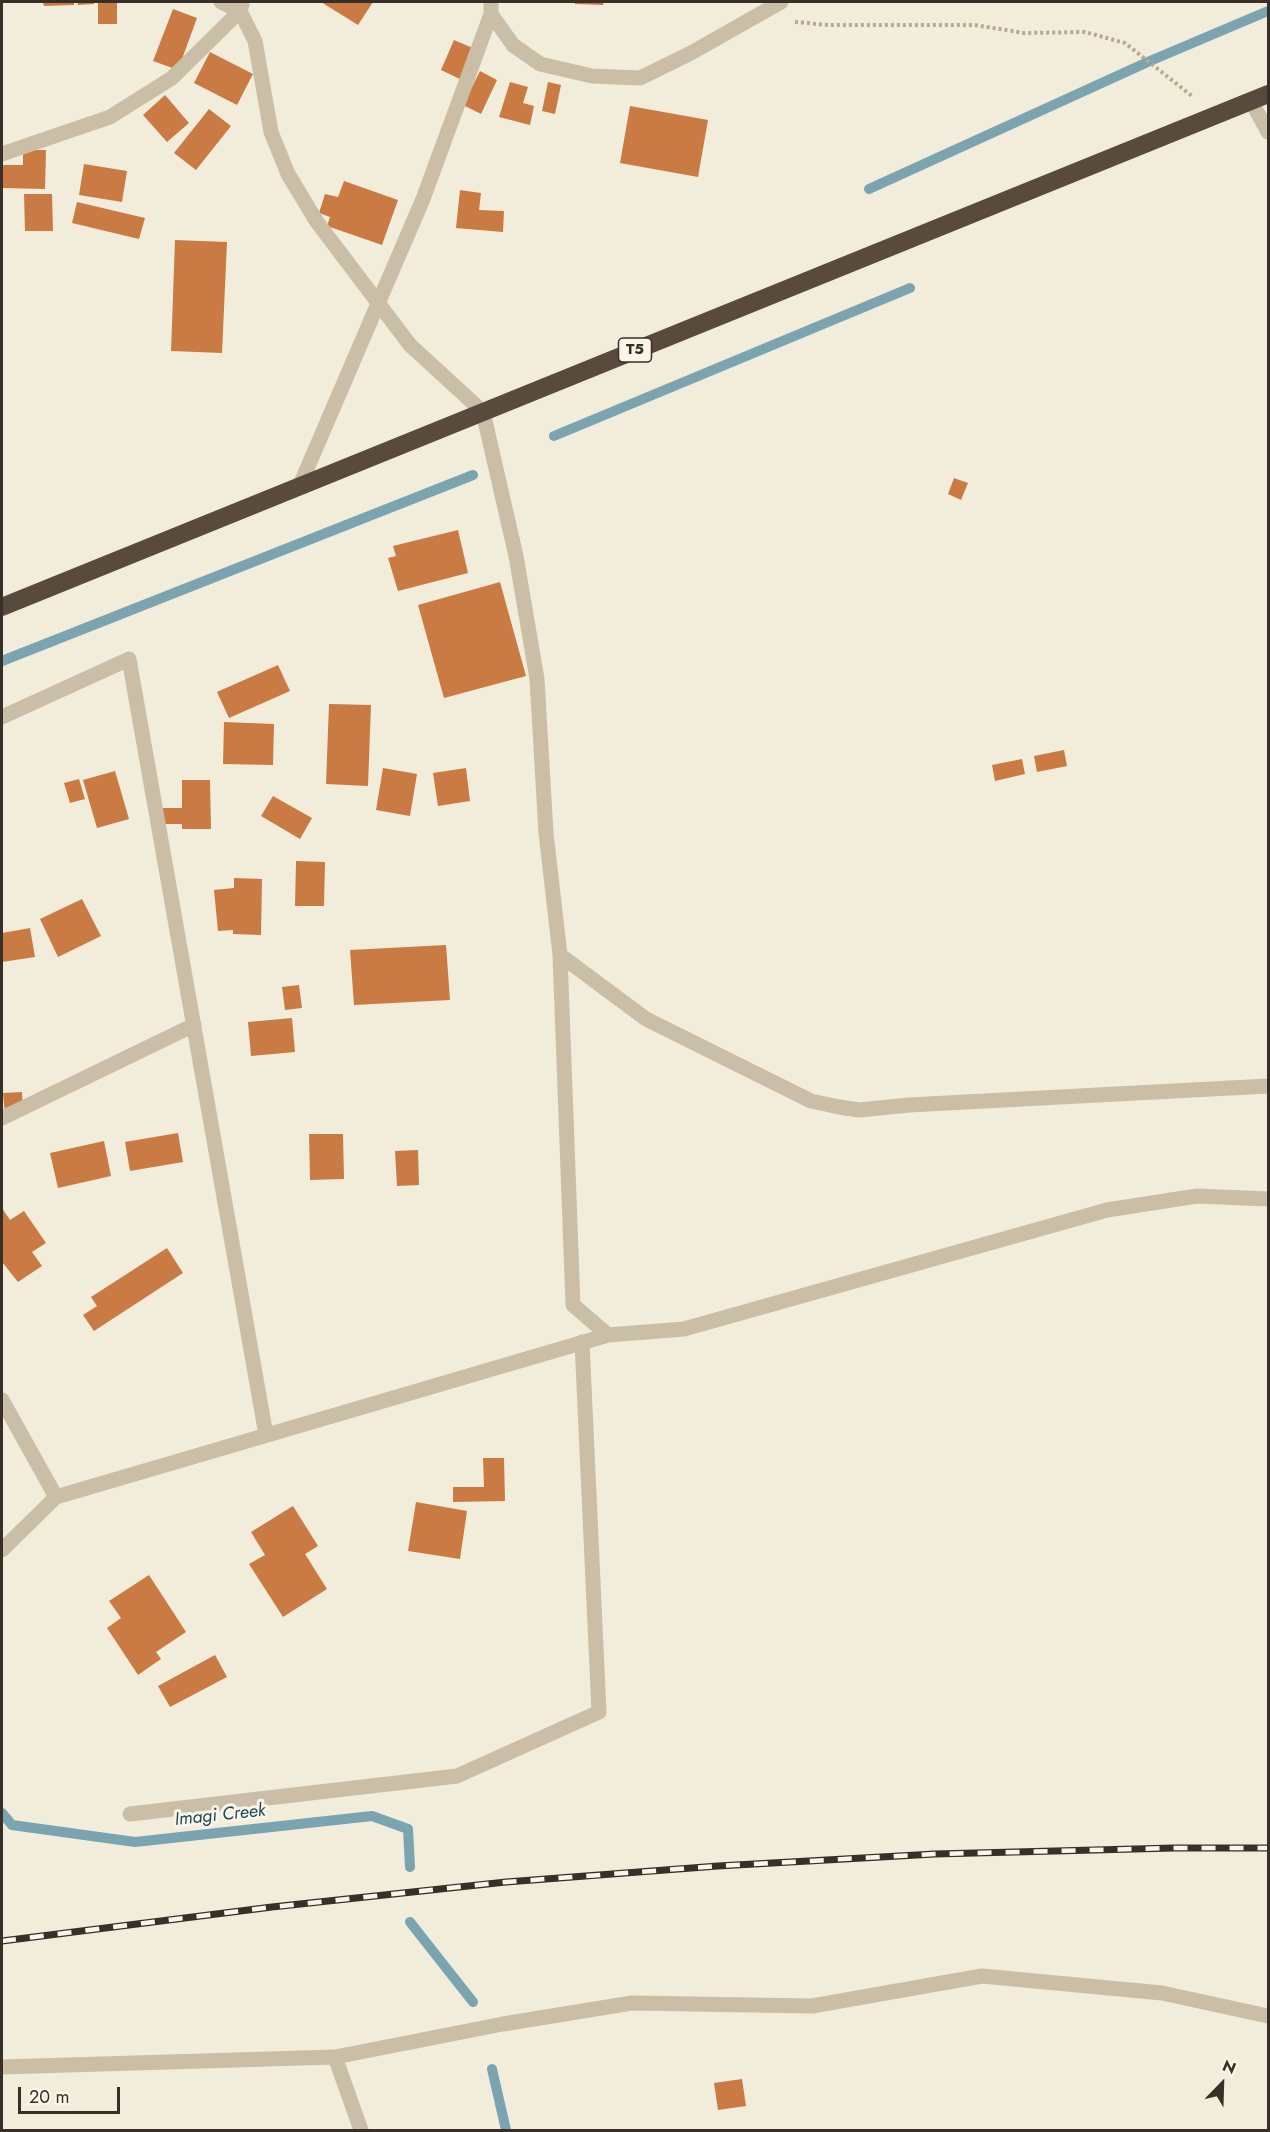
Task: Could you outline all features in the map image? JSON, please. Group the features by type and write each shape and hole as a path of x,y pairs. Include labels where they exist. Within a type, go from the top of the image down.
{"highway":[{"name":"T5","path":"2,607 1269,94"}],"street":[{"path":"221,2 241,6"},
{"path":"491,8 513,45 540,64 592,76 640,78 691,54 781,2"},
{"path":"2,154 110,117 172,78 241,6"},
{"path":"241,6 255,41 271,132 288,174 317,222 410,345 483,412 516,556 537,679 546,833 560,955 573,1305 608,1335"},
{"path":"300,485 423,199 491,8"},
{"path":"1251,101 1269,132"},
{"path":"2,717 129,659 266,1435"},
{"path":"560,955 646,1019 811,1101 839,1107 859,1110 909,1105 1269,1086"},
{"path":"2,1118 194,1025"},
{"path":"2,1550 56,1497 582,1342 608,1335 684,1329 1107,1210 1197,1196 1269,1199"},
{"path":"130,1814 457,1776 599,1713 582,1342"},
{"path":"2,1400 56,1497"},
{"path":"2,2067 335,2057 503,2024 632,2003 812,2006 981,1976 1162,1993 1269,2016"},
{"path":"335,2057 361,2130"}],"path":[{"path":"760,13 794,22 828,25 975,25 1024,33 1085,32 1103,36 1125,43 1216,115"}],"building":[{"path":"43,2 74,2 74,5 44,6"},
{"path":"77,2 94,2 94,4 78,5"},
{"path":"98,2 117,2 117,24 98,24"},
{"path":"321,2 373,2 358,25"},
{"path":"575,2 604,2 603,5 575,4"},
{"path":"173,9 197,18 178,70 153,61"},
{"path":"454,40 475,49 462,80 441,70"},
{"path":"210,52 253,74 237,105 194,83"},
{"path":"480,71 497,80 481,114 463,105"},
{"path":"510,82 528,87 523,103 534,106 530,125 499,117"},
{"path":"548,82 561,85 555,114 542,111"},
{"path":"165,95 189,123 167,142 143,115"},
{"path":"630,106 708,120 698,177 620,163"},
{"path":"209,109 231,126 196,170 174,153"},
{"path":"23,150 46,150 45,189 2,188 2,165 23,165"},
{"path":"84,164 127,171 122,202 79,195"},
{"path":"344,181 398,200 382,245 327,226 330,217 319,213 325,194 338,197"},
{"path":"460,190 481,193 479,210 504,211 503,232 456,228"},
{"path":"24,194 52,194 53,231 25,231"},
{"path":"77,202 145,218 139,239 72,223"},
{"path":"175,240 227,242 222,353 171,351"},
{"path":"954,478 968,483 961,500 948,494"},
{"path":"458,530 468,573 398,591 388,558 396,556 393,546"},
{"path":"500,582 526,676 444,698 418,605"},
{"path":"278,665 290,691 229,718 217,692"},
{"path":"329,704 371,705 368,786 326,784"},
{"path":"224,722 274,724 273,765 223,764"},
{"path":"1064,750 1067,766 1037,772 1034,756"},
{"path":"1022,759 1025,774 995,781 992,765"},
{"path":"383,768 417,774 410,816 376,810"},
{"path":"466,768 470,801 438,806 433,773"},
{"path":"115,771 129,819 97,828 83,780"},
{"path":"79,779 85,799 70,803 64,783"},
{"path":"182,780 210,780 211,829 182,829 182,824 159,824 159,808 182,808"},
{"path":"273,796 312,818 300,839 261,816"},
{"path":"296,861 325,862 324,906 295,906"},
{"path":"234,878 262,879 261,935 233,934 233,930 218,931 214,890 234,888"},
{"path":"82,899 101,936 58,957 40,919"},
{"path":"30,928 35,957 2,962 2,933"},
{"path":"446,945 450,1000 354,1005 350,950"},
{"path":"299,985 302,1008 285,1010 282,987"},
{"path":"292,1018 295,1052 251,1056 248,1022"},
{"path":"22,1092 23,1112 5,1114 3,1093"},
{"path":"178,1133 183,1162 130,1171 125,1142"},
{"path":"309,1134 343,1134 344,1179 310,1180"},
{"path":"104,1141 111,1176 58,1188 50,1153"},
{"path":"418,1150 419,1185 397,1186 395,1151"},
{"path":"2,1208 10,1220 24,1211 46,1243 32,1252 42,1266 18,1282 2,1262"},
{"path":"167,1248 183,1273 94,1331 83,1315 97,1306 91,1297"},
{"path":"483,1458 504,1458 505,1501 453,1502 453,1487 484,1487"},
{"path":"416,1502 467,1511 460,1559 408,1551"},
{"path":"293,1506 318,1546 305,1554 327,1589 283,1617 249,1564 265,1555 251,1532"},
{"path":"149,1575 186,1632 156,1652 161,1659 138,1675 107,1628 121,1618 109,1601"},
{"path":"215,1655 227,1677 170,1707 158,1686"},
{"path":"742,2079 746,2106 718,2110 714,2083"}],"waterway":[{"path":"869,189 1150,61 1268,11"},
{"path":"554,436 910,288"},
{"path":"2,661 473,475"},
{"name":"Imagi Creek","path":"2,1813 12,1825 135,1842 372,1816 408,1829 410,1867"},
{"name":"Imagi Creek","path":"410,1922 473,2002"},
{"name":"Imagi Creek","path":"492,2069 506,2130"}],"railway":[{"path":"2,1941 272,1907 506,1882 718,1866 935,1854 1268,1848"}]}
